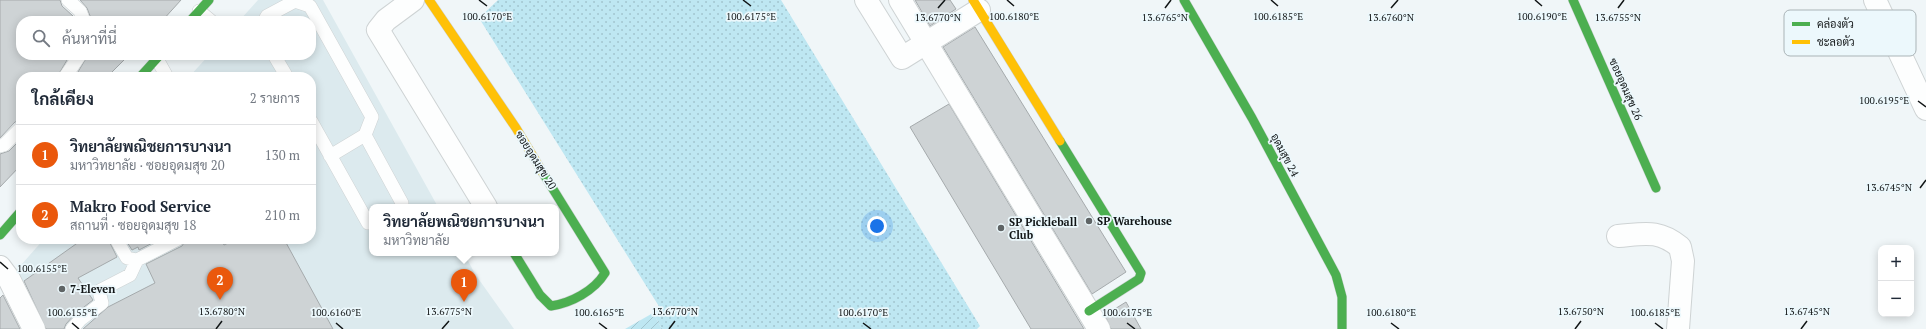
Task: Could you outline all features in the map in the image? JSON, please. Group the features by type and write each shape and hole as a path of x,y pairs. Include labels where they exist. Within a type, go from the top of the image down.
{"street":[{"path":"194,16 209,0"},
{"path":"413,0 386,20 378,30 484,204"},
{"name":"ซอยอุดมสุข 20","path":"429,0 516,128 605,273 598,284 562,305 551,306 540,295 516,256"},
{"path":"866,0 902,58 926,42 976,5 1141,273 1139,280 1094,320 926,42 900,0"},
{"name":"ซอยอุดมสุข 26","path":"1573,0 1656,188"},
{"path":"1875,0 1880,10"},
{"name":"อุดมสุข 24","path":"1189,2 1336,275 1342,297 1342,329"},
{"path":"1901,56 1926,109"},
{"path":"144,72 155,60"},
{"path":"0,235 16,217"},
{"path":"1618,236 1648,233 1664,235 1680,247 1683,261 1678,329"},
{"path":"0,267 9,278 34,329"}],"lane":[{"path":"68,0 80,11 82,16"},
{"path":"267,16 294,1 310,6 316,16"},
{"path":"199,11 205,16"},
{"path":"316,17 372,117 365,135 330,156"},
{"path":"68,72 77,60"},
{"path":"159,60 165,72"},
{"path":"277,60 283,72"},
{"path":"316,130 368,223"},
{"path":"0,146 4,145 16,133"},
{"path":"365,135 402,203"},
{"path":"119,244 127,258 137,260"},
{"path":"72,329 102,303 99,291 130,275 137,260 168,244"}],"shaded area":[{"path":"258,0 323,0 436,204 369,204 369,256 466,256 475,274 514,329 39,329 14,273 40,244 316,244 316,72 194,72 204,60 316,60 316,16 244,16"},
{"path":"498,0 781,0 980,326 977,329 662,329 653,313 660,308 479,18"},
{"path":"653,313 662,329 625,329"}],"building":[{"path":"0,0 60,0 62,6 73,16 16,16 16,60 67,60 60,72 16,72 16,122 0,138"},
{"path":"80,0 181,0 167,16 90,16 87,8"},
{"path":"915,0 950,0 956,9 930,26"},
{"path":"975,27 1126,272 1092,294 943,47"},
{"path":"85,60 124,60 112,72 78,72"},
{"name":"SP Pickleball Club","path":"949,104 1084,329 1031,329 910,127"},
{"path":"16,144 16,170 0,187 0,154 9,151"},
{"path":"76,244 110,244 117,257 78,278 93,300 75,314 66,324 64,329 46,329 24,281"},
{"path":"128,244 150,244 139,250 138,247 132,250"},
{"path":"183,244 287,244 333,329 83,329 108,307 155,283 146,264 182,246"},
{"path":"3,295 20,329 0,329 0,298"},
{"path":"1126,302 1141,329 1111,329 1105,315"}],"traffic: fast":[{"path":"195,16 209,0"},
{"path":"1184,0 1252,118 1336,275 1342,297 1342,329"},
{"path":"1573,0 1656,188"},
{"path":"145,72 155,60"},
{"path":"1060,141 1141,273 1139,279 1089,311"},
{"path":"516,256 540,295 551,306 574,299 588,291 605,273 543,173"},
{"path":"0,235 16,217"}],"traffic: slow":[{"path":"429,0 516,128 543,173"},
{"path":"973,0 1060,141"}],"place":[{"name":"SP Warehouse","path":"1089,221"},
{"name":"SP Pickleball Club","path":"1001,228"},
{"name":"7-Eleven","path":"62,289"},
{"name":"Makro Food Service","path":"220,300"},
{"name":"วิทยาลัยพณิชยการบางนา","path":"464,302"}]}
